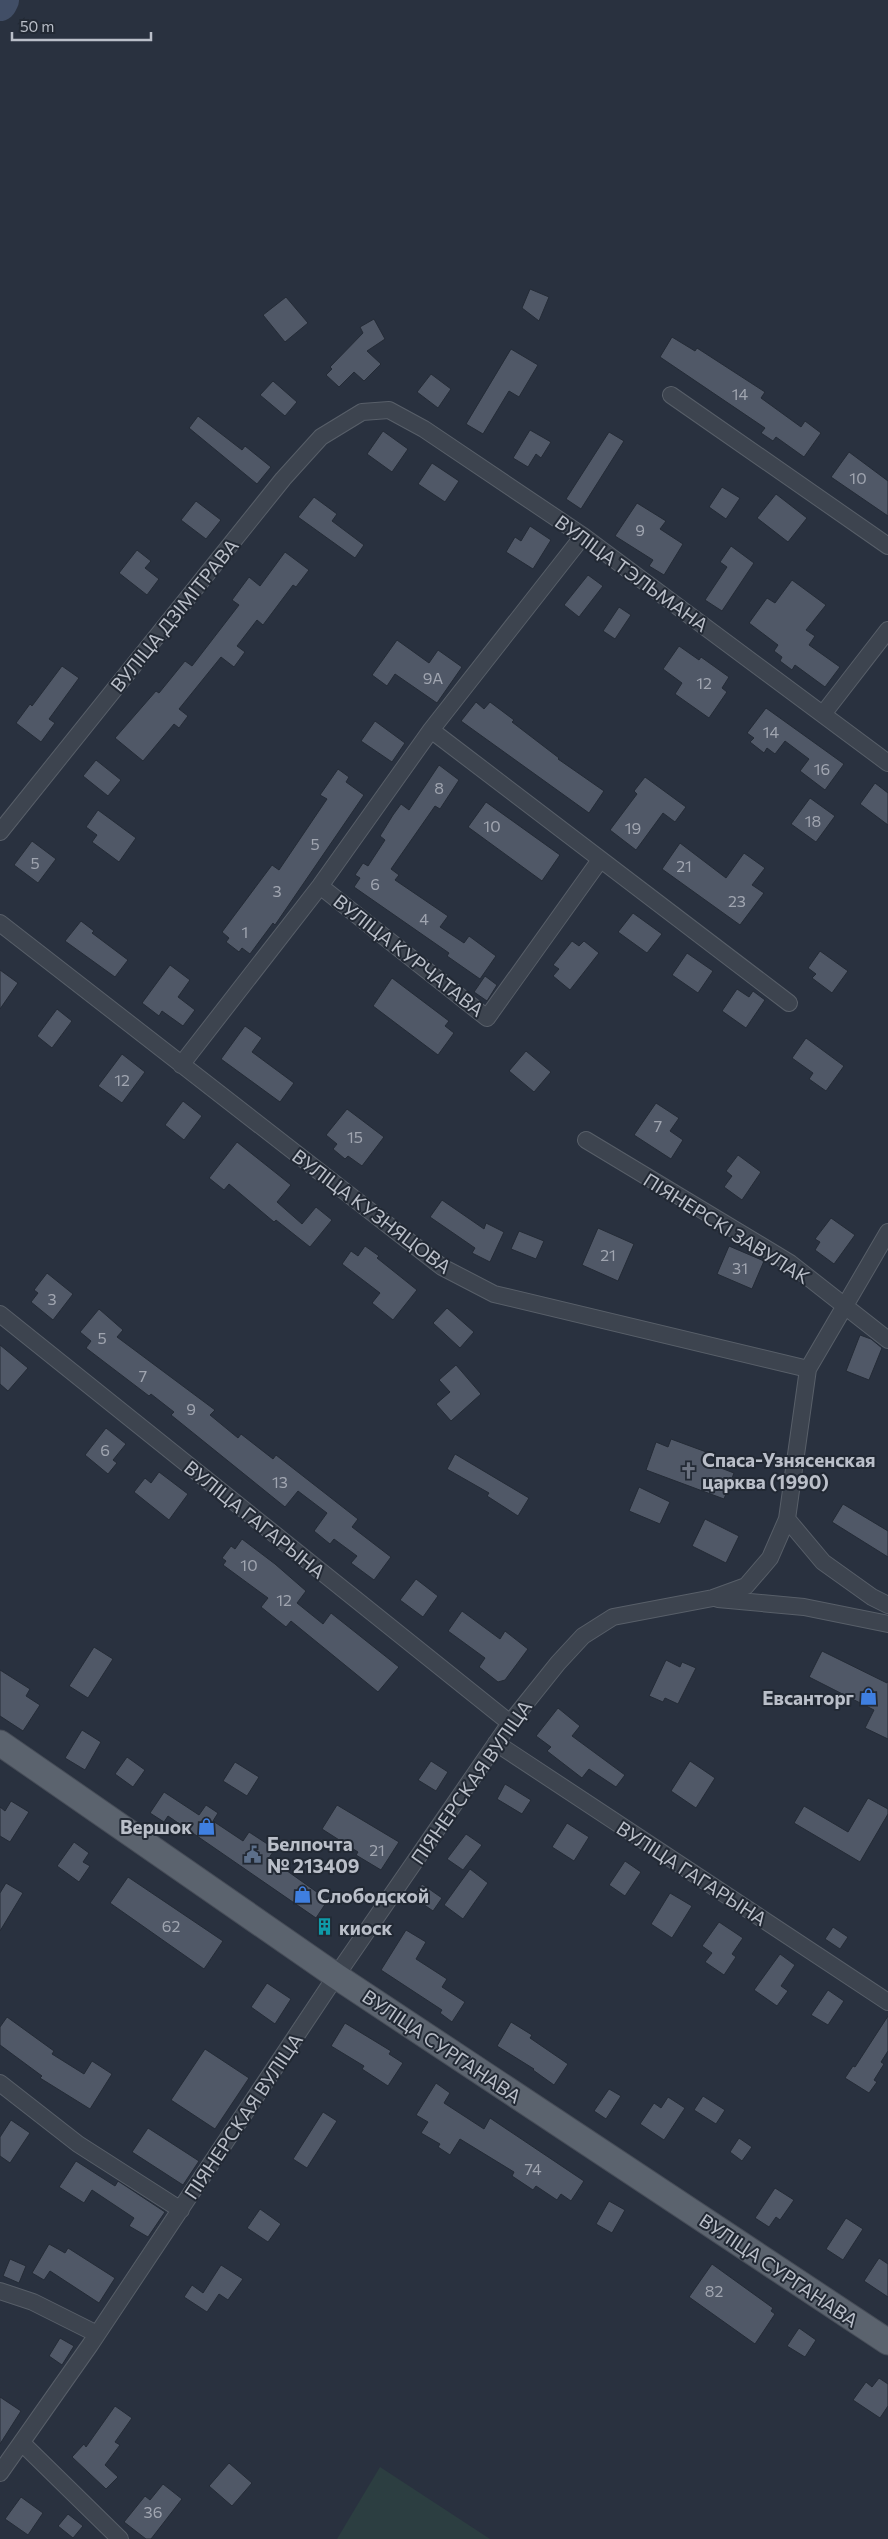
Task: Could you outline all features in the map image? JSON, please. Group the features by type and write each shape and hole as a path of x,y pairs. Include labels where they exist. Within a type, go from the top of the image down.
{"main road":[{"name":"ВУЛІЦА СУРГАНАВА","path":"0,1743 336,1976 888,2342"}],"street":[{"path":"671,396 888,546"},
{"name":"ВУЛІЦА ТЭЛЬМАНА","path":"362,412 389,410 424,428 583,536 888,763"},
{"name":"ВУЛІЦА ДЗІМІТРАВА","path":"0,832 283,479 321,437 362,412"},
{"name":"ВУЛІЦА КУРЧАТАВА","path":"182,1065 320,886 430,730 583,536"},
{"path":"823,714 888,630"},
{"path":"430,730 789,1003"},
{"name":"ВУЛІЦА КУРЧАТАВА","path":"320,886 487,1018 600,860"},
{"name":"ВУЛІЦА КУЗНЯЦОВА","path":"0,923 442,1267 494,1294 808,1370"},
{"name":"ПІЯНЕРСКІ ЗАВУЛАК","path":"586,1140 790,1263 888,1340"},
{"name":"ПІЯНЕРСКАЯ ВУЛІЦА","path":"0,2473 97,2334 336,1976 496,1743 510,1723 583,1636 613,1617 714,1598 746,1586 770,1558 787,1519 808,1370 888,1232"},
{"name":"ВУЛІЦА ГАГАРЫНА","path":"0,1314 510,1723"},
{"path":"787,1519 823,1562 872,1597 888,1605"},
{"path":"714,1598 804,1606 888,1624"},
{"name":"ВУЛІЦА ГАГАРЫНА","path":"496,1743 888,2002"},
{"path":"0,2083 78,2144 181,2210"},
{"path":"0,2291 33,2302 97,2334"},
{"path":"22,2443 120,2539"}],"shaded area":[{"path":"380,2467 490,2539 337,2539"}],"building":[{"path":"530,289 549,297 539,321 522,308"},
{"path":"286,297 308,323 285,342 263,315"},
{"path":"374,319 385,339 367,351 381,364 364,381 354,372 339,387 326,375 332,369 330,367 363,333 360,327"},
{"path":"672,337 695,351 697,348 765,392 761,398 801,427 805,421 821,433 804,457 776,437 773,441 761,433 765,428 660,357"},
{"path":"511,349 538,365 519,397 509,391 483,434 466,424"},
{"path":"431,374 451,389 438,408 417,392"},
{"path":"273,381 297,402 285,416 260,395"},
{"path":"198,416 242,450 245,446 271,467 257,484 189,428"},
{"path":"530,430 551,442 541,458 536,454 528,467 513,458"},
{"path":"383,431 408,449 392,472 367,454"},
{"path":"609,432 624,441 581,509 566,499"},
{"path":"849,452 888,481 888,516 831,477"},
{"path":"432,463 459,481 445,502 418,484"},
{"path":"722,487 740,498 726,519 709,507"},
{"path":"776,494 807,518 788,542 757,518"},
{"path":"314,497 337,514 332,521 364,545 355,558 298,517"},
{"path":"196,501 221,520 206,539 181,520"},
{"path":"637,503 666,521 660,529 683,544 664,575 649,566 653,560 615,536"},
{"path":"530,526 551,540 533,569 506,552 515,537 521,541"},
{"path":"731,546 754,563 722,611 705,600 727,567 720,562"},
{"path":"137,550 151,561 145,568 159,579 147,595 119,573"},
{"path":"285,552 309,570 296,587 293,585 263,625 257,620 237,646 245,652 234,667 221,657 179,709 188,716 179,728 174,724 143,761 115,738 156,691 159,693 185,661 192,666 239,605 232,600 249,577 260,586"},
{"path":"588,575 603,586 579,617 564,605"},
{"path":"792,580 826,605 806,630 815,636 809,645 840,667 825,687 795,665 792,670 780,661 782,657 774,651 778,645 749,623 767,598 775,603"},
{"path":"619,607 631,615 615,639 603,631"},
{"path":"397,640 429,663 438,650 462,667 437,703 395,674 387,686 372,675"},
{"path":"679,646 699,660 701,657 729,677 722,688 727,692 709,718 675,694 682,683 663,669"},
{"path":"62,666 79,678 49,719 55,723 41,742 16,723 30,704 32,706"},
{"path":"476,702 484,709 490,702 514,720 512,722 558,759 604,791 589,813 461,721"},
{"path":"766,708 844,764 825,790 800,771 809,759 785,741 775,754 767,748 764,753 750,742 754,738 747,733"},
{"path":"375,721 405,743 392,762 361,741"},
{"path":"96,760 121,780 108,796 83,776"},
{"path":"439,765 459,780 440,809 435,806 391,869 399,875 395,880 448,916 440,927 464,943 469,936 496,956 480,979 447,956 449,953 354,887 360,878 355,875 363,863 368,866 385,840 380,836 393,815 401,804 409,810"},
{"path":"338,769 349,777 346,782 364,795 275,925 273,923 250,954 242,948 239,952 226,942 229,938 222,932 272,865 279,870 327,799 320,795"},
{"path":"645,777 686,807 675,822 663,813 636,850 610,830 637,794 634,791"},
{"path":"875,783 888,793 888,825 860,804"},
{"path":"810,798 835,816 816,842 791,824"},
{"path":"486,802 560,855 542,881 468,827"},
{"path":"98,810 136,838 119,862 92,842 97,835 86,827"},
{"path":"32,841 56,859 38,883 14,865"},
{"path":"680,843 726,878 744,853 765,868 752,885 764,893 740,925 662,869"},
{"path":"633,913 662,934 647,953 618,932"},
{"path":"81,921 94,931 92,933 128,960 115,977 65,941"},
{"path":"572,941 579,946 584,941 599,953 570,990 553,976 559,969 553,965"},
{"path":"820,951 848,971 832,993 812,978 816,974 808,968"},
{"path":"687,953 713,971 698,993 672,975"},
{"path":"170,965 190,980 178,997 195,1010 183,1026 162,1011 159,1016 142,1003"},
{"path":"0,970 18,983 0,1009"},
{"path":"485,976 497,985 487,1001 474,992"},
{"path":"392,978 449,1021 445,1026 454,1033 438,1055 373,1006"},
{"path":"737,989 749,997 753,991 765,1000 746,1028 722,1011"},
{"path":"57,1009 72,1021 52,1048 37,1036"},
{"path":"245,1026 262,1038 252,1052 294,1083 280,1102 221,1059"},
{"path":"806,1038 844,1066 826,1091 809,1079 813,1073 792,1058"},
{"path":"526,1051 551,1072 534,1092 509,1071"},
{"path":"122,1054 145,1072 122,1103 98,1086"},
{"path":"183,1101 202,1116 184,1140 165,1125"},
{"path":"656,1103 679,1118 670,1131 683,1140 671,1159 634,1135"},
{"path":"347,1109 384,1137 362,1166 348,1156 345,1159 333,1149 337,1144 326,1135"},
{"path":"237,1142 291,1185 277,1202 302,1224 316,1207 332,1220 310,1247 276,1220 274,1222 229,1184 224,1190 209,1178"},
{"path":"738,1155 761,1172 742,1200 724,1187 732,1176 726,1171"},
{"path":"442,1200 484,1229 486,1223 504,1232 490,1262 472,1253 475,1248 430,1217"},
{"path":"831,1218 855,1235 834,1264 815,1250 820,1242 815,1239"},
{"path":"598,1228 634,1244 618,1281 582,1265"},
{"path":"519,1231 544,1241 536,1259 511,1249"},
{"path":"365,1246 417,1290 393,1320 372,1303 380,1293 342,1264 351,1251 358,1256"},
{"path":"729,1246 764,1261 752,1289 717,1274"},
{"path":"47,1273 73,1294 53,1320 31,1302 38,1293 34,1290"},
{"path":"447,1308 474,1332 460,1348 433,1323"},
{"path":"99,1309 123,1330 117,1337 215,1410 210,1415 238,1438 241,1434 273,1459 276,1455 358,1519 352,1527 391,1557 374,1580 351,1563 357,1556 334,1539 330,1544 314,1531 327,1513 298,1491 285,1507 171,1415 174,1412 151,1394 149,1396 86,1348 91,1341 80,1332"},
{"path":"860,1335 871,1339 882,1348 869,1380 846,1371"},
{"path":"0,1345 28,1368 8,1391 0,1384"},
{"path":"456,1365 481,1394 451,1421 436,1404 450,1392 439,1380"},
{"path":"106,1428 126,1444 113,1460 117,1463 108,1474 85,1455"},
{"name":"Спаса-Узнясенская царква (1990)","path":"671,1439 709,1453 705,1462 734,1473 724,1499 646,1470 656,1442 668,1447"},
{"path":"455,1454 529,1498 518,1516 487,1496 489,1493 447,1469"},
{"path":"159,1472 188,1494 169,1520 134,1492 145,1478 151,1483"},
{"path":"639,1487 670,1502 660,1524 629,1511"},
{"path":"843,1504 888,1531 888,1557 832,1522"},
{"path":"705,1519 739,1536 726,1563 692,1546"},
{"path":"242,1539 306,1591 297,1603 323,1624 331,1613 399,1667 378,1692 291,1621 286,1627 261,1607 268,1598 223,1565 226,1561 222,1558 231,1546 235,1549"},
{"path":"416,1579 438,1596 423,1617 400,1600"},
{"path":"462,1611 500,1639 505,1631 528,1649 505,1680 498,1682 479,1667 485,1658 448,1631"},
{"path":"94,1647 113,1659 88,1698 69,1686"},
{"name":"Евсанторг","path":"822,1651 887,1683 888,1681 888,1739 865,1728 874,1710 809,1677"},
{"path":"666,1660 680,1667 682,1662 696,1668 678,1704 665,1698 663,1702 649,1696"},
{"path":"0,1670 30,1689 26,1696 40,1705 23,1731 0,1716"},
{"path":"558,1708 580,1726 572,1736 625,1775 616,1787 589,1769 582,1778 547,1751 551,1747 536,1736"},
{"path":"82,1730 101,1742 85,1770 65,1758"},
{"path":"127,1757 145,1770 133,1787 115,1774"},
{"path":"431,1761 448,1772 436,1791 418,1780"},
{"path":"690,1761 715,1778 696,1808 671,1791"},
{"path":"235,1762 259,1777 247,1796 223,1781"},
{"path":"505,1784 531,1800 522,1814 497,1799"},
{"path":"164,1792 199,1815 206,1805 218,1813 213,1821 243,1841 249,1832 275,1849 269,1858 328,1900 316,1918 168,1816 164,1822 150,1813"},
{"path":"868,1798 888,1809 888,1814 860,1862 794,1823 804,1806 848,1832"},
{"path":"11,1801 29,1812 10,1842 0,1836 0,1807 5,1811"},
{"path":"337,1805 399,1842 381,1870 356,1855 358,1852 322,1829"},
{"path":"567,1823 589,1837 574,1861 552,1847"},
{"path":"466,1834 482,1845 463,1870 447,1859"},
{"path":"74,1842 89,1853 83,1862 90,1866 79,1882 57,1866"},
{"path":"625,1861 641,1872 625,1896 609,1885"},
{"path":"470,1869 488,1883 463,1919 444,1905"},
{"path":"128,1877 223,1941 204,1969 110,1903"},
{"path":"6,1883 23,1893 0,1931 0,1893"},
{"path":"422,1884 442,1898 433,1911 413,1897"},
{"path":"670,1893 692,1906 672,1938 651,1924"},
{"path":"719,1922 743,1938 732,1954 736,1957 724,1975 705,1962 712,1953 702,1946"},
{"path":"833,1927 848,1937 840,1949 825,1939"},
{"path":"406,1930 426,1942 416,1959 447,1979 442,1987 465,2002 452,2022 440,2013 442,2010 381,1970"},
{"path":"780,1954 795,1965 781,1986 788,1991 777,2006 754,1990"},
{"path":"267,1983 291,1999 275,2024 251,2007"},
{"path":"828,1990 844,2001 828,2025 811,2015"},
{"path":"888,2016 888,2051 881,2062 884,2064 874,2080 877,2082 869,2093 845,2078 853,2066 855,2067"},
{"path":"7,2017 54,2051 52,2054 84,2074 92,2061 112,2074 90,2109 40,2078 42,2076 0,2045 0,2027"},
{"path":"511,2022 532,2035 530,2038 568,2064 554,2085 534,2069 497,2046"},
{"path":"345,2023 391,2051 389,2054 403,2063 388,2086 362,2069 364,2066 331,2046"},
{"path":"205,2049 249,2078 215,2129 171,2100"},
{"path":"436,2083 450,2093 444,2103 484,2129 490,2118 584,2181 571,2201 561,2194 557,2200 536,2186 533,2190 512,2176 514,2172 460,2139 450,2155 438,2147 440,2144 421,2133 428,2122 416,2115"},
{"path":"609,2089 621,2096 606,2119 594,2111"},
{"path":"703,2096 725,2110 716,2124 694,2110"},
{"path":"668,2097 685,2108 664,2140 640,2124 654,2103 661,2108"},
{"path":"323,2112 337,2121 307,2168 293,2159"},
{"path":"11,2120 30,2133 10,2163 0,2156 0,2137"},
{"path":"148,2128 199,2161 183,2185 132,2152"},
{"path":"739,2138 752,2147 742,2161 730,2152"},
{"path":"76,2161 115,2186 118,2181 165,2212 148,2237 129,2226 134,2218 92,2190 84,2203 59,2187"},
{"path":"775,2188 794,2200 780,2220 776,2217 769,2227 755,2218"},
{"path":"609,2201 625,2210 612,2233 596,2224"},
{"path":"260,2209 281,2224 268,2242 247,2228"},
{"path":"846,2218 863,2229 843,2260 826,2249"},
{"path":"49,2244 65,2253 68,2248 115,2278 99,2303 50,2271 44,2280 32,2273"},
{"path":"879,2258 888,2264 888,2297 864,2281"},
{"path":"10,2259 26,2266 19,2283 3,2276"},
{"path":"712,2264 773,2308 771,2311 775,2314 755,2344 689,2297"},
{"path":"221,2265 243,2279 228,2300 219,2294 207,2312 184,2297 192,2285 203,2293"},
{"path":"799,2328 816,2340 805,2357 787,2346"},
{"path":"60,2338 74,2346 62,2365 49,2356"},
{"path":"879,2378 888,2384 888,2406 880,2418 853,2400 866,2382 872,2387"},
{"path":"0,2397 21,2411 0,2444"},
{"path":"115,2406 132,2418 115,2442 120,2445 105,2465 118,2477 106,2489 72,2457 84,2444 86,2447"},
{"path":"229,2463 252,2483 232,2506 209,2486"},
{"path":"163,2484 182,2499 151,2539 146,2539 124,2522 145,2496 150,2500"},
{"path":"21,2497 43,2513 28,2535 5,2519"},
{"path":"68,2514 83,2526 73,2538 58,2526"}],"waterway":[{"path":"0,4 2,0"}],"place":[{"name":"Спаса-Узнясенская царква (1990)","path":"688,1470"},
{"name":"Евсанторг","path":"868,1697"},
{"name":"Вершок","path":"206,1826"},
{"name":"Белпочта № 213409","path":"253,1854"},
{"name":"Слободской","path":"303,1895"},
{"name":"киоск","path":"325,1927"}]}
